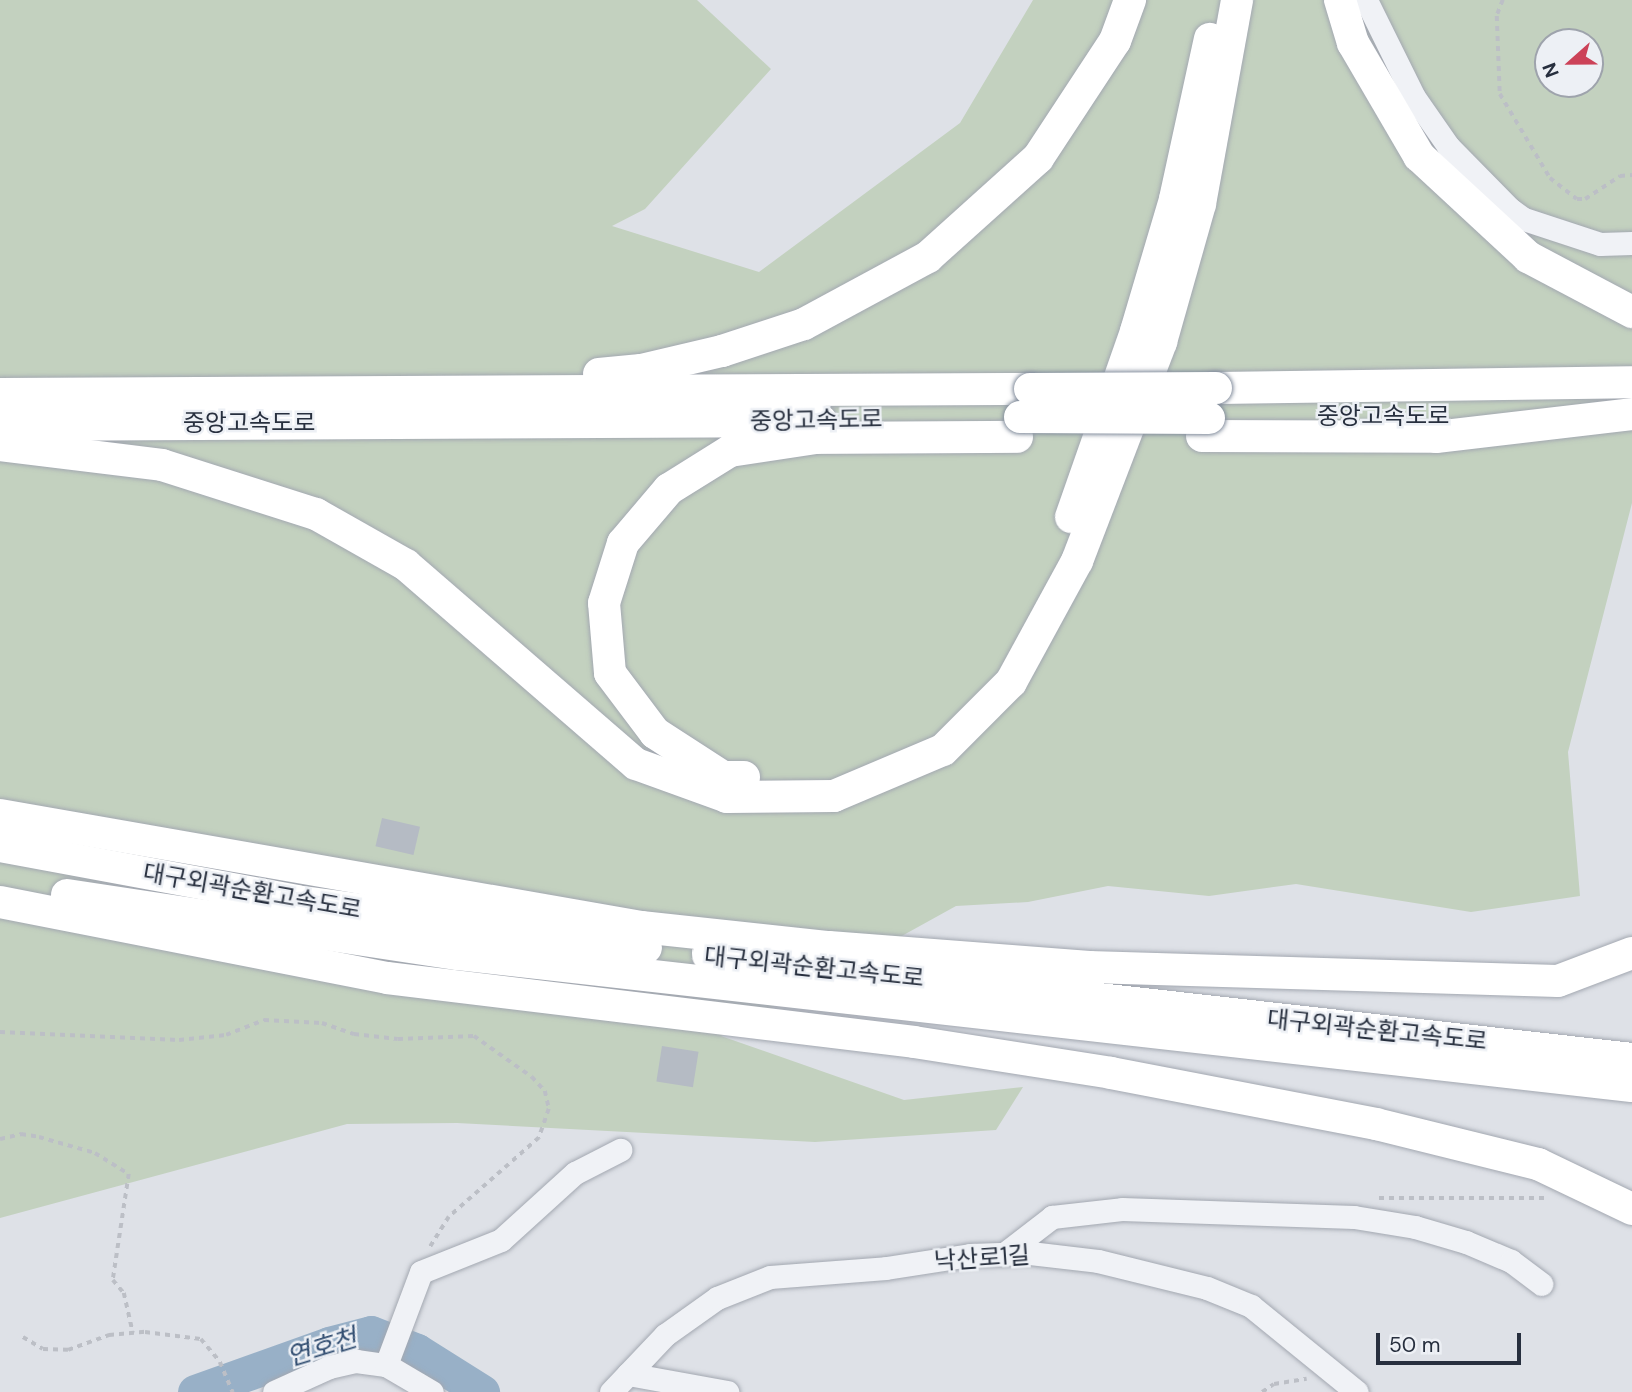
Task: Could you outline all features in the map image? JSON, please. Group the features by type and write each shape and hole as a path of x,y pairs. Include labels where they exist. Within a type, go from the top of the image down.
{"highway":[{"path":"384,392 641,370 722,351 804,324 928,257 1038,158 1115,41 1130,0"},
{"path":"1022,414 730,451 669,489 623,543 604,603 610,673 654,733 723,777 827,779 931,732 990,676 1056,560 1136,331 1175,199 1215,0"},
{"path":"0,445 162,465 316,514 406,565 636,764 727,797 834,796 943,750 1012,682 1077,561 1161,341 1200,204 1237,0"},
{"path":"1340,0 1353,43 1419,156 1528,257 1632,312"},
{"name":"중앙고속도로","path":"1209,414 1632,383"},
{"name":"중앙고속도로","path":"0,394 384,392 1022,414"},
{"name":"중앙고속도로","path":"0,425 1022,414 1632,414"},
{"path":"0,815 641,927 829,947 1089,967 1558,981 1632,953"},
{"name":"대구외곽순환고속도로","path":"0,846 296,901 628,946 1623,1071"},
{"name":"대구외곽순환고속도로","path":"0,883 229,923 457,954 1623,1071"},
{"path":"0,902 387,978 914,1042 1111,1073 1376,1124 1538,1164 1586,1184 1632,1209"}],"street":[{"path":"1366,0 1388,51 1421,107 1448,146 1510,209 1524,219 1600,244 1632,243"},
{"path":"388,1360 421,1272 501,1240 575,1173 620,1150"},
{"path":"1004,1254 1052,1217 1122,1209 1354,1217 1415,1227 1466,1242 1511,1261 1541,1284"},
{"name":"낙산로1길","path":"611,1392 665,1335 717,1298 770,1277 1004,1254 1098,1261 1207,1288 1251,1306 1357,1392"},
{"path":"274,1392 329,1367 356,1361 388,1360 424,1390"},
{"path":"628,1374 726,1392"}],"path":[{"path":"1503,0 1497,16 1500,93 1550,178 1577,199 1585,199 1620,176 1632,175"},
{"path":"0,1032 179,1040 226,1035 264,1020 322,1023 354,1034 398,1039 474,1036 532,1077 545,1090 549,1109 539,1138 449,1217 427,1251 421,1272"},
{"path":"0,1139 21,1134 39,1137 95,1153 129,1174 113,1280 124,1293 133,1333"},
{"path":"1370,1198 1573,1196 1586,1184"},
{"path":"23,1337 43,1349 68,1350 109,1335 133,1333 201,1339 220,1362 233,1392"},
{"path":"1262,1392 1274,1384 1306,1378 1316,1385"}],"green space":[{"path":"0,0 697,0 771,69 645,209 612,226 759,272 960,123 1033,0 1632,0 1632,503 1568,752 1580,896 1471,912 1296,884 1209,896 1108,886 1028,902 956,906 721,1036 904,1100 1023,1087 996,1130 815,1142 457,1123 347,1124 0,1218"}],"building":[{"path":"382,818 420,827 413,855 375,846"},
{"path":"662,1046 699,1052 693,1087 656,1082"}],"waterway":[{"name":"연호천","path":"195,1392 329,1344 371,1333 417,1351 482,1392"}]}
